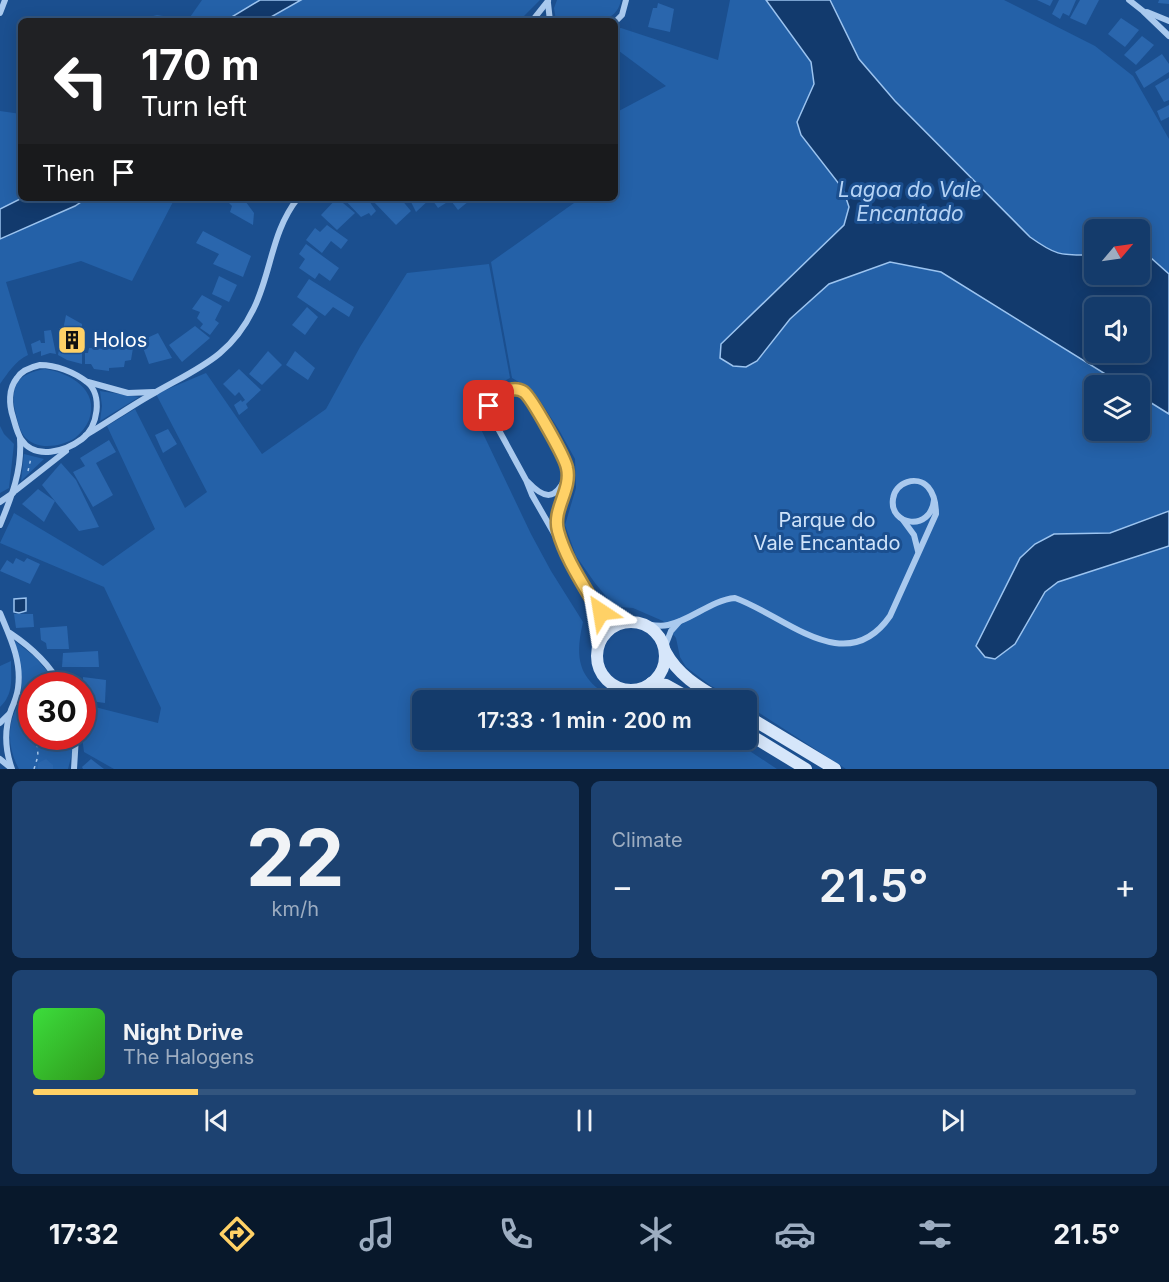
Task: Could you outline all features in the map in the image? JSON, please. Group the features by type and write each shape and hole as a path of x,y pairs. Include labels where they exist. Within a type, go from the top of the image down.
{"street":[{"path":"0,13 3,0"},
{"path":"534,18 548,0"},
{"path":"548,0 549,18"},
{"path":"618,19 622,15 626,0"},
{"path":"1129,0 1168,32"},
{"path":"1143,11 1169,21"},
{"path":"0,502 86,435 202,367 232,344 255,306 277,234 296,201"},
{"path":"0,525 14,492 21,451 10,400 16,378 23,372 32,367 48,365 65,370 88,382 128,393 158,391"},
{"path":"86,435 92,427 97,410 96,399 88,382"},
{"path":"564,549 556,521 567,488 568,473 565,461 531,400 521,390 511,390 491,402 489,412 532,495 595,605 601,623 597,650 599,668 609,683 626,690 635,690 651,683 662,669 664,650 671,631 680,622"},
{"path":"20,438 33,449 49,452 70,448"},
{"path":"526,480 542,495 548,496 558,490 568,473"},
{"path":"595,605 606,617 662,626 680,622 726,599 735,598 823,642 845,644 875,633 883,626 896,605 918,551 923,545 936,514 932,493 923,483 917,481 903,483 898,487 892,500 893,507 914,535 918,551"},
{"path":"900,518 913,522 926,518 931,513 934,500"},
{"path":"0,613 15,648 18,673 18,690 6,740 12,769"},
{"path":"0,621 41,658 53,672"},
{"path":"599,642 608,630 627,621"},
{"path":"644,624 657,634 670,661 682,674 706,690"},
{"path":"651,683 666,685 675,690"},
{"path":"15,703 18,700"},
{"path":"0,723 11,713"},
{"path":"757,722 836,769"},
{"path":"757,739 806,769"},
{"path":"74,769 75,750"},
{"path":"0,759 12,769"}],"path":[{"path":"25,482 33,449"},
{"path":"11,713 18,714"},
{"path":"34,769 38,750"}],"green space":[{"path":"202,0 260,0 230,18 189,18"},
{"path":"301,0 540,0 522,18 269,18"},
{"path":"557,0 621,0 618,9 607,18 556,18 554,8"},
{"name":"Parque do Vale Encantado","path":"730,0 766,0 811,62 814,84 797,122 801,136 843,188 849,207 844,225 722,344 720,358 746,367 757,361 790,319 829,284 890,262 941,272 1084,361 1084,363 1107,375 1084,375 1084,441 1150,441 1150,402 1169,414 1169,511 1110,533 1054,534 1015,644 1045,592 1058,581 1169,546 1169,769 846,769 757,711 757,690 719,690 711,686 686,667 680,657 676,638 663,621 633,608 620,607 609,600 595,583 576,556 565,525 576,488 575,459 539,399 531,389 512,378 491,262 577,201 618,201 618,111 666,86 618,50 618,28 718,60"},
{"path":"830,0 1004,0 1095,46 1133,76 1169,139 1169,274 1150,258 1150,219 1084,219 1084,255 1060,254 1030,237 895,101 859,59"},
{"path":"157,15 176,18 146,18"},
{"path":"0,111 18,114 18,200 0,209"},
{"path":"82,201 173,201 132,281 81,261 6,282 28,355 16,364 0,384 0,239"},
{"path":"489,264 510,378 484,394 478,423 531,534 583,622 579,648 582,668 600,690 412,690 412,750 748,750 777,769 114,769 84,752 84,750 96,750 96,707 158,723 161,708 104,587 0,543 14,513 103,566 155,529 107,426 135,409 185,508 207,492 156,394 206,373 262,454 326,409 360,347 407,273"},
{"path":"45,369 73,379 87,392 90,400 91,409 86,425 75,438 63,444 42,446 35,444 24,436 18,424 14,407 17,383 29,373"},
{"path":"100,391 139,397 100,421 102,406"},
{"path":"0,426 14,444 9,488 0,493"},
{"path":"24,454 44,459 21,481"},
{"path":"15,641 35,657 48,672 21,672"},
{"path":"11,661 10,691 0,707 0,666"},
{"path":"18,706 18,750 73,750 68,769 19,769 11,749 10,739 10,728"}],"water":[{"path":"260,0 301,0 269,18 230,18"},
{"name":"Lagoa do Vale Encantado","path":"766,0 830,0 859,59 895,101 1030,237 1060,254 1084,255 1084,285 1150,285 1150,258 1169,274 1169,414 1150,402 1150,375 1107,375 1088,363 1150,363 1150,297 1084,297 1084,361 941,272 890,262 829,284 790,319 757,361 746,367 733,366 720,358 721,344 844,225 849,207 843,189 801,135 797,122 814,84 811,62"},
{"path":"18,200 82,201 0,239 0,209"},
{"path":"1169,511 1169,546 1058,582 1045,592 1015,644 995,659 985,657 976,646 1020,558 1035,544 1054,534 1110,533"},
{"path":"26,598 26,611 14,612 14,599"}],"building":[{"path":"1037,0 1053,0 1050,6"},
{"path":"1059,0 1076,0 1069,16 1063,13 1060,19 1052,14"},
{"path":"1080,0 1099,0 1086,25 1070,18"},
{"path":"1159,0 1169,0 1169,4 1158,3"},
{"path":"658,3 674,9 670,32 648,27 653,8 657,8"},
{"path":"1121,18 1139,30 1125,47 1108,34"},
{"path":"1142,36 1154,45 1136,65 1124,55"},
{"path":"1162,54 1169,64 1169,72 1144,88 1135,72"},
{"path":"1169,78 1169,100 1164,102 1155,86"},
{"path":"1169,105 1169,117 1161,121 1157,111"},
{"path":"227,201 245,201 254,213 253,225 230,212 232,206"},
{"path":"334,201 341,201 355,213 337,230 321,215"},
{"path":"346,201 369,201 376,211 371,216 369,213 361,217"},
{"path":"373,201 403,201 411,211 396,225"},
{"path":"410,201 428,201 416,212"},
{"path":"433,201 449,201 438,208"},
{"path":"451,201 469,201 458,210"},
{"path":"327,225 348,240 341,249 331,241 322,253 306,240 315,228 320,232"},
{"path":"203,231 251,256 243,277 213,264 219,254 196,243"},
{"path":"306,244 339,268 330,281 319,273 315,279 299,268 305,259 299,254"},
{"path":"219,276 237,285 229,302 212,294"},
{"path":"309,279 354,307 349,317 333,307 325,316 297,297"},
{"path":"202,295 222,306 215,320 219,323 210,335 200,328 203,324 197,318 200,312 192,309"},
{"path":"307,307 318,317 305,335 292,325"},
{"name":"Holos","path":"66,315 82,324 82,364 58,355"},
{"path":"195,326 210,338 182,362 169,345"},
{"path":"51,330 56,354 41,356 41,351 33,354 31,344 40,340 41,343 45,343 44,331"},
{"path":"158,333 172,358 149,364 142,345 148,343 147,338"},
{"path":"111,347 133,348 131,360 125,361 124,367 109,368 109,371 94,369 91,364 85,364 85,353 88,353 89,348 108,349"},
{"path":"268,351 282,365 262,385 249,374"},
{"path":"295,351 315,368 308,380 286,365"},
{"path":"239,369 261,390 246,404 248,408 239,415 234,405 245,400 239,392 235,396 223,384"},
{"path":"168,429 177,444 163,453 155,435"},
{"path":"109,440 116,452 96,463 113,495 93,507 73,472 85,466 80,458"},
{"path":"61,463 76,480 99,527 79,531 42,485"},
{"path":"38,489 55,501 44,522 22,504"},
{"path":"16,558 24,562 27,558 40,564 30,584 0,571 7,560 13,564"},
{"path":"14,614 33,614 34,627 16,628"},
{"path":"67,626 69,649 47,649 46,643 41,640 40,628"},
{"path":"98,651 99,667 62,667 63,653"},
{"path":"96,679 106,680 105,703 96,702"},
{"path":"46,759 53,765 53,769 38,769 38,763"},
{"path":"91,759 104,769 83,769 82,767"}],"place":[{"name":"Holos","path":"72,340"}],"route":[{"path":"489,406 495,398 511,390 521,390 526,393 562,455 567,467 568,481 557,515 557,527 564,549 601,612"}]}
